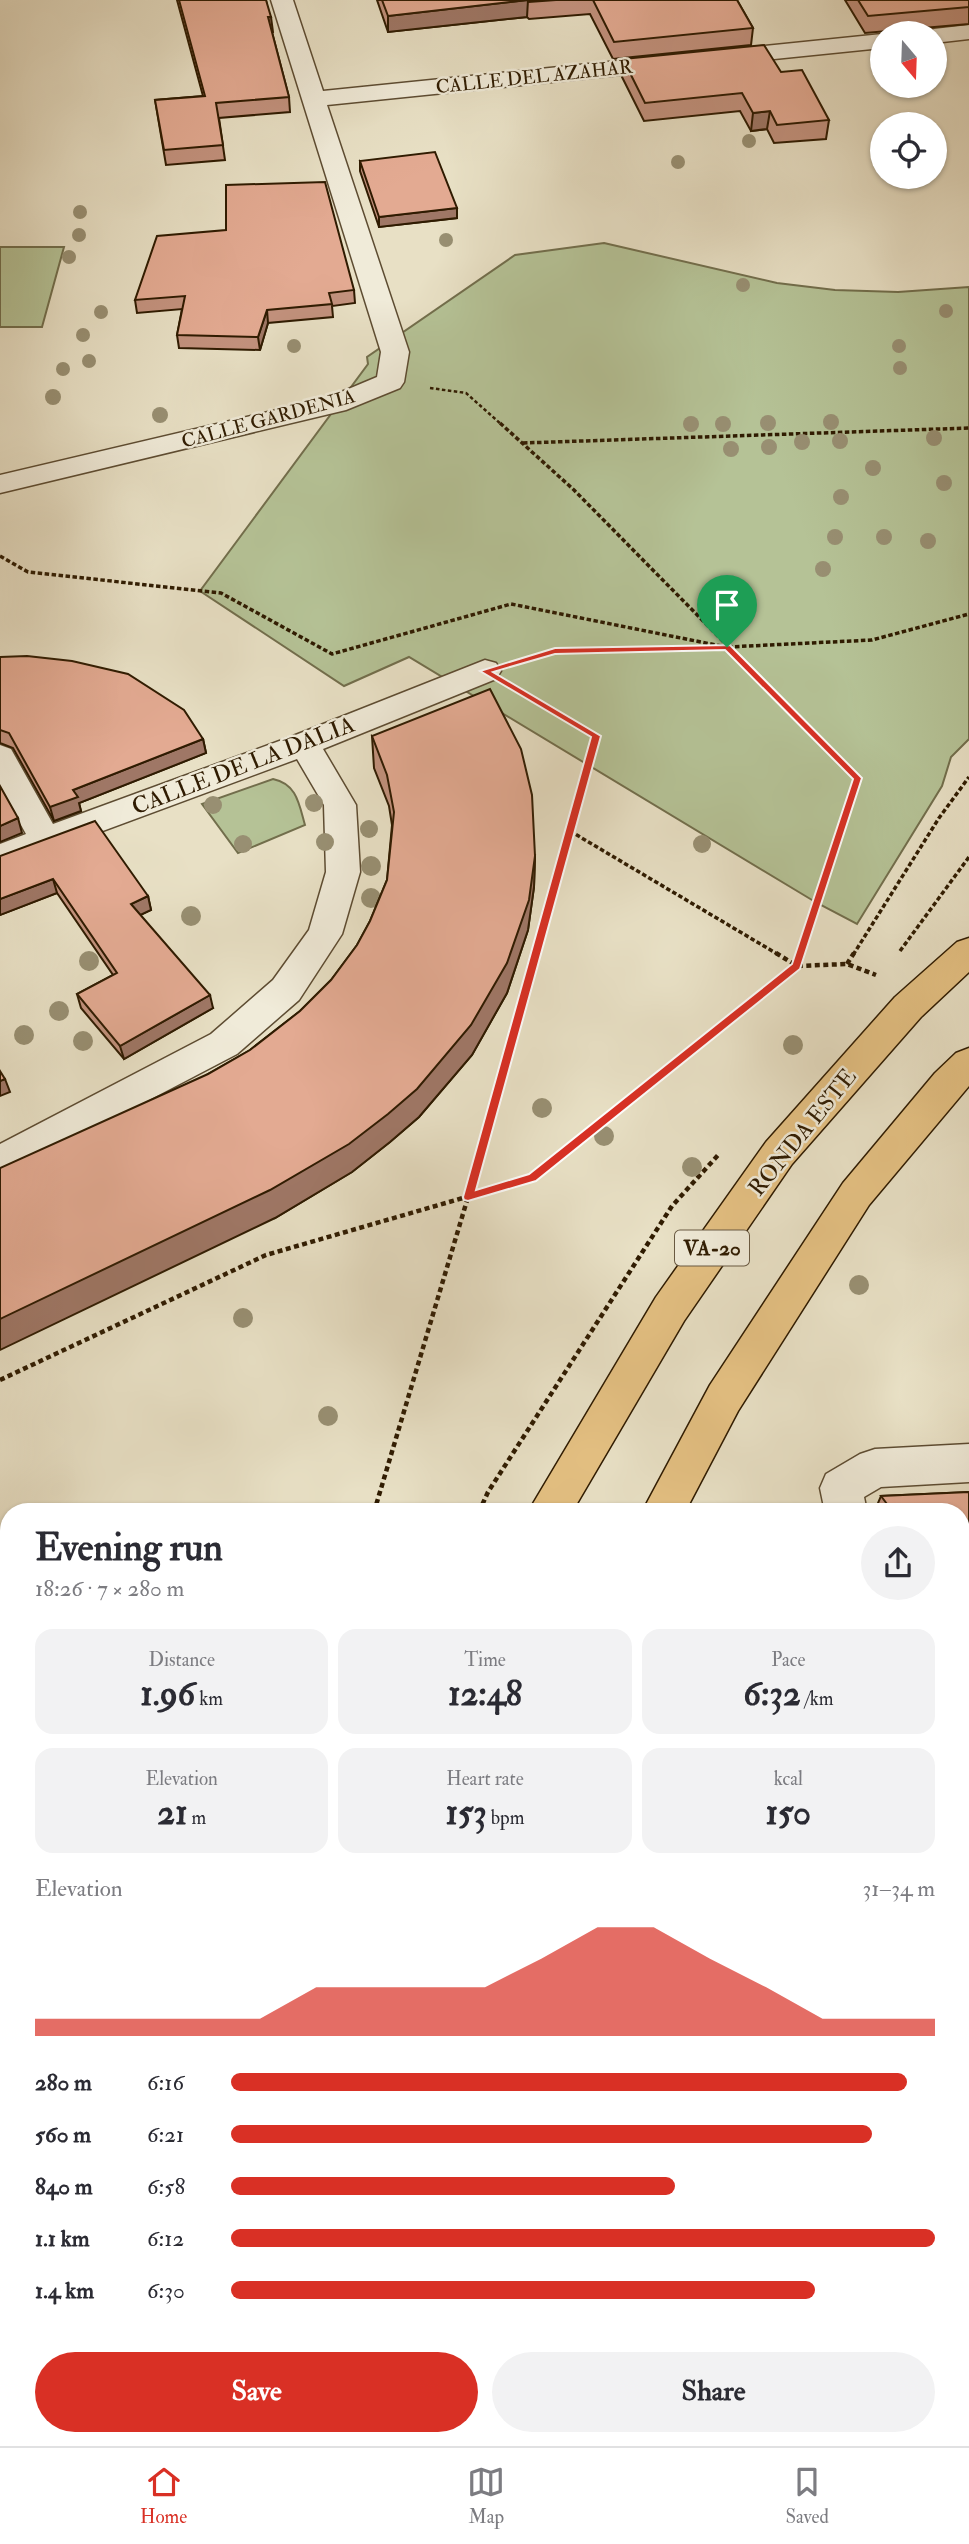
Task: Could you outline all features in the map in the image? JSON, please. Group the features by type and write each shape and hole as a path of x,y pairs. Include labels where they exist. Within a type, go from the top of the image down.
{"highway":[{"name":"RONDA ESTE","path":"554,1503 670,1309 779,1153 908,1007 969,951"},
{"path":"668,1503 724,1398 856,1194 948,1083 969,1063"}],"street":[{"path":"282,0 395,352 390,382"},
{"path":"947,35 969,32"},
{"name":"CALLE DEL AZAHAR","path":"312,99 870,42"},
{"name":"CALLE GARDENIA","path":"0,484 337,404 390,382"},
{"name":"CALLE DE LA DALIA","path":"0,857 304,744 485,671"},
{"path":"0,1162 224,1044 286,990 325,934 343,872 340,805 304,744"},
{"path":"0,757 45,839"},
{"path":"844,1503 841,1488 875,1468 969,1464"}],"path":[{"path":"0,1380 266,1255 533,1178 797,966 858,778 574,490 466,393 390,382"},
{"path":"522,443 969,428"},
{"path":"0,556 28,572 221,593 332,654 511,604 727,647"},
{"path":"485,671 555,651 872,640 969,614"},
{"path":"377,1503 468,1197 596,736 485,671"},
{"path":"847,964 939,818 969,777"},
{"path":"570,831 797,966 847,964 882,976"}],"green space":[{"path":"604,243 777,283 835,290 898,292 969,287 969,739 951,757 942,786 857,924 817,903 409,657 344,686 200,591 368,364 367,357 515,255"},
{"path":"0,247 64,247 42,327 0,327"},
{"path":"273,779 292,790 305,825 238,853 202,804"}],"building":[{"path":"179,0 266,0 289,97 216,103 223,145 164,150 155,100 205,96"},
{"path":"382,0 527,0 388,16"},
{"path":"593,0 737,0 753,28 614,42"},
{"path":"858,0 969,0 969,7 868,16"},
{"path":"764,45 781,72 802,70 829,120 777,125 770,111 753,113 742,93 645,103 623,59"},
{"path":"435,152 457,208 379,217 360,161"},
{"path":"325,182 354,290 329,293 332,304 267,310 258,337 177,335 185,296 135,300 157,236 226,230 226,185"},
{"path":"27,656 72,661 128,674 184,710 203,739 73,790 78,797 50,807 9,733 0,730 0,657"},
{"path":"490,689 521,749 532,795 535,856 529,900 507,963 471,1025 417,1089 349,1144 270,1190 0,1319 0,1168 208,1074 250,1050 300,1011 331,980 357,945 387,880 394,812 387,775 372,736"},
{"path":"0,786 18,818 0,826"},
{"path":"95,821 148,896 131,904 210,995 120,1046 77,994 117,973 53,879 0,899 0,856"},
{"path":"969,1492 969,1503 886,1503 881,1496"}],"route":[{"path":"727,647 858,778 797,966 533,1178 468,1197 596,736 485,671 555,651 727,647"}]}
